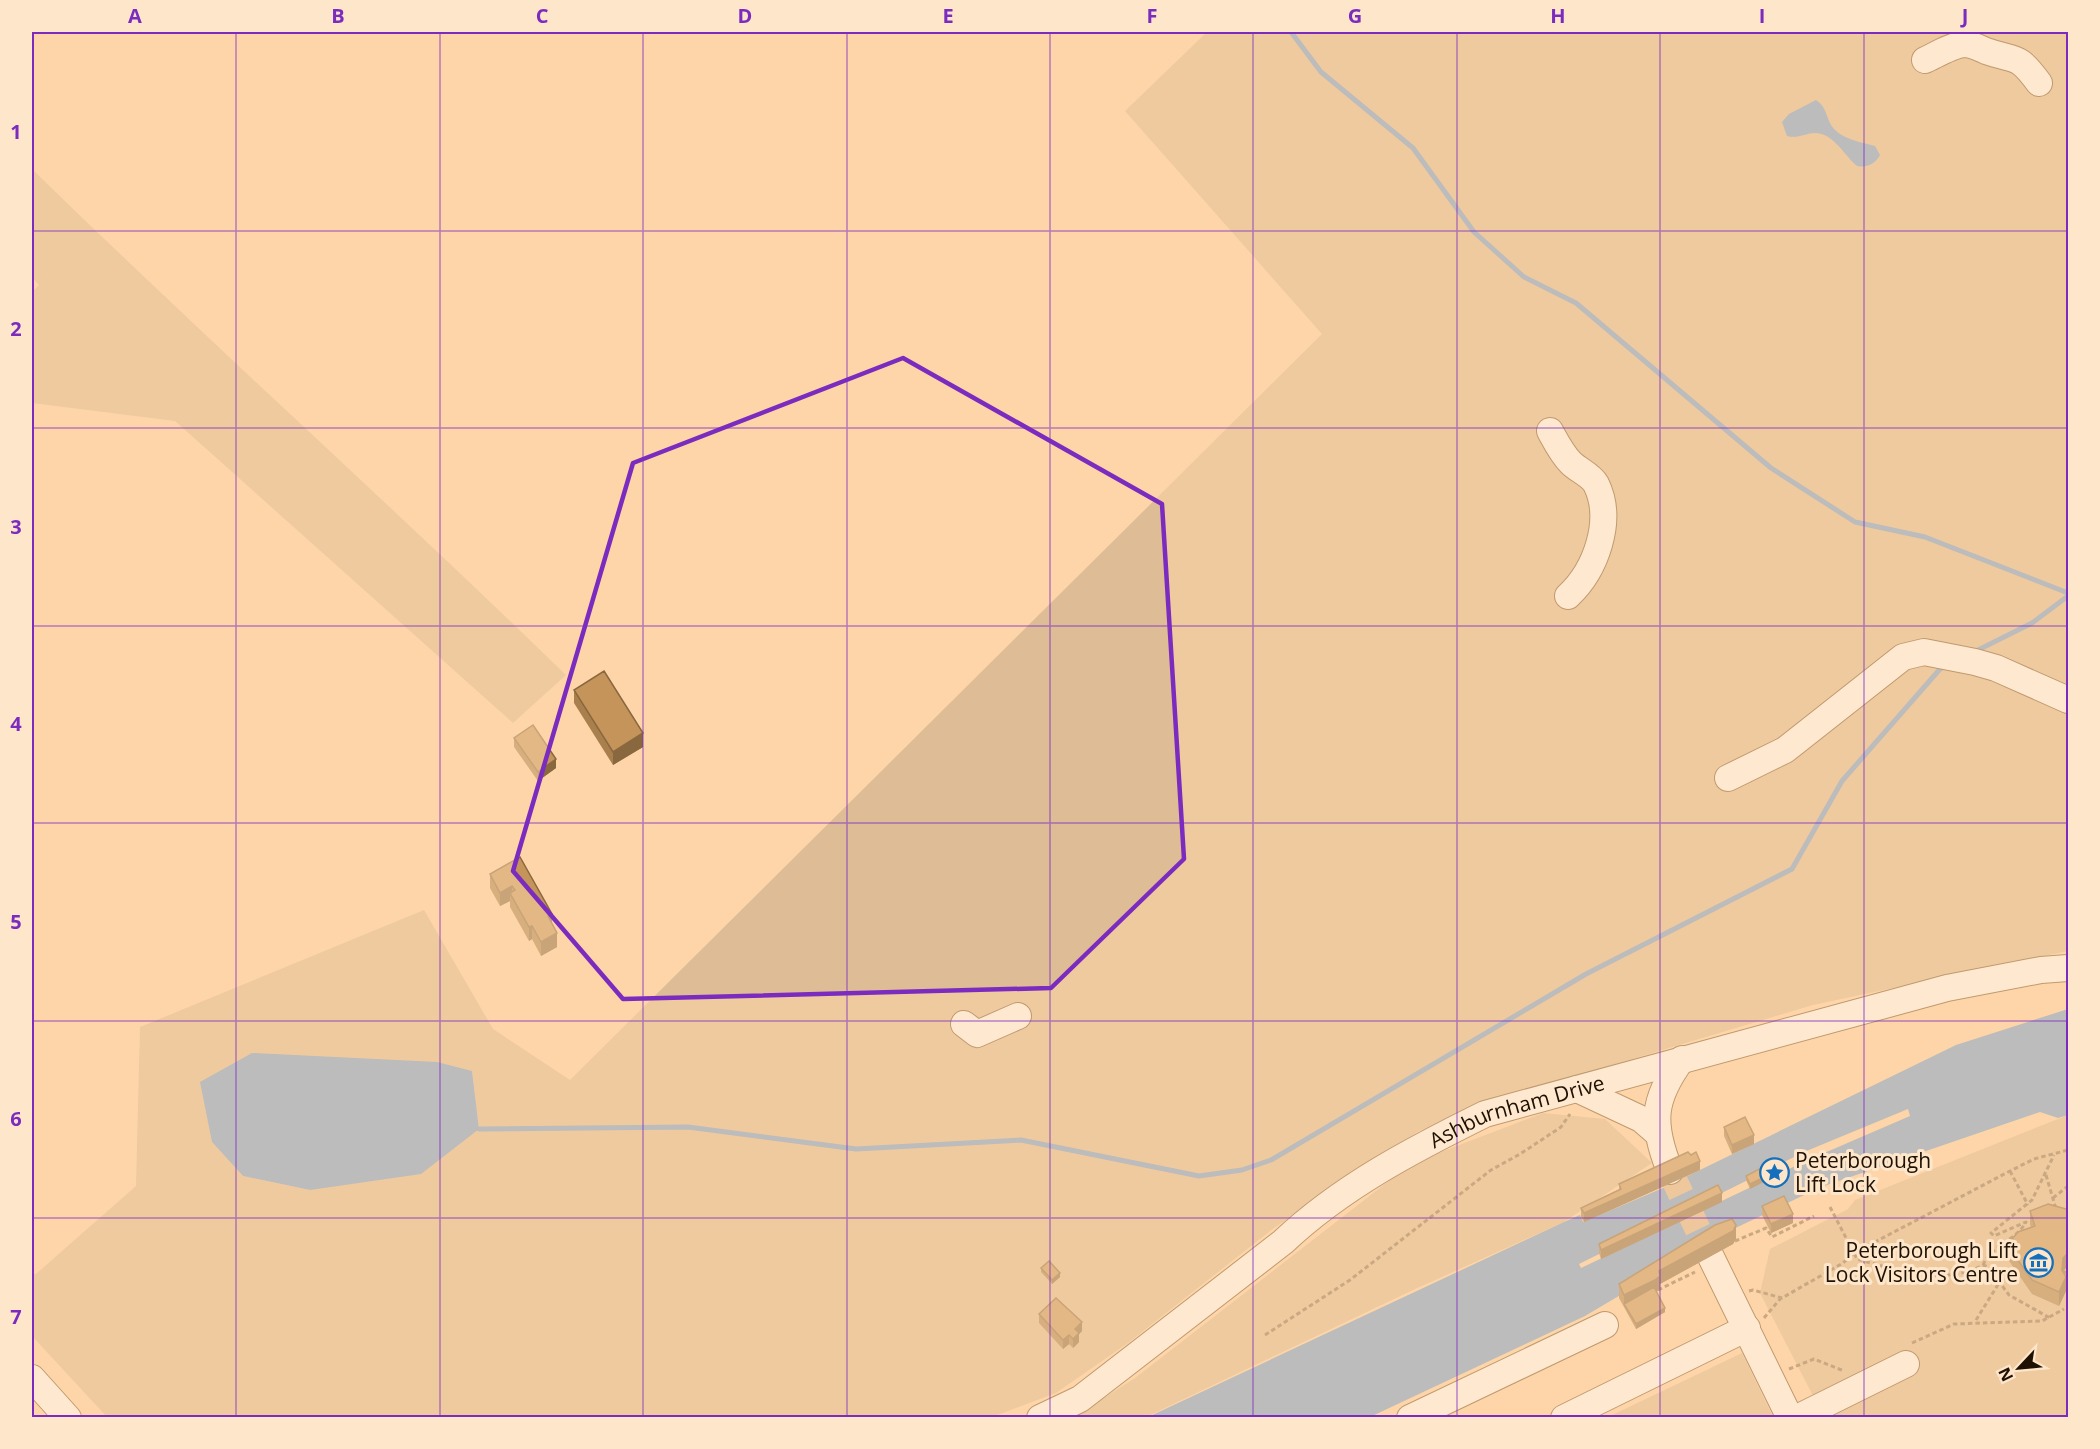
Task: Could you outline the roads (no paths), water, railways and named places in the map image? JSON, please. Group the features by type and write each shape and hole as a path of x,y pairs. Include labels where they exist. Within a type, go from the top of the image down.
{"street":[{"path":"1925,60 1963,44 1974,45 1988,52 2014,57 2030,70 2039,83"},
{"path":"1550,431 1563,453 1596,483 1600,500 1602,523 1598,555 1589,573 1568,596"},
{"path":"1728,778 1785,750 1903,657 1924,652 1996,668 2068,700"},
{"name":"Ashburnham Drive","path":"1040,1418 1080,1399 1283,1242 1306,1220 1408,1153 1485,1114 1581,1091 1682,1059 1947,988 2041,970 2068,968"},
{"path":"964,1024 977,1034 1018,1016"},
{"path":"1670,1171 1656,1132 1657,1108 1662,1092 1682,1059"},
{"path":"1581,1091 1641,1119 1656,1132"},
{"path":"1718,1248 1734,1299 1790,1418"},
{"path":"1410,1418 1605,1325"},
{"path":"1564,1418 1747,1328"},
{"path":"1797,1418 1907,1354"},
{"path":"32,1378 68,1418"}],"water":[{"path":"1816,100 1824,108 1831,125 1840,134 1875,146 1880,155 1876,161 1867,166 1857,166 1833,141 1822,134 1787,136 1782,122 1789,114"},
{"path":"2068,1009 2068,1115 2058,1118 2040,1112 1821,1187 1725,1233 1585,1316 1370,1417 1146,1418 1564,1222 1580,1215 1583,1222 1663,1188 1956,1045","holes":["1908,1109 1910,1116 1808,1160 1581,1268 1579,1264 1804,1152"]},
{"path":"252,1053 437,1062 472,1071 479,1129 421,1174 310,1190 243,1176 212,1142 200,1082"}],"waterway":[{"path":"1291,32 1321,72 1413,148 1474,232 1524,277 1576,303 1771,468 1855,522 1925,537 2068,593"},
{"path":"1974,652 2032,623 2068,596"},
{"path":"479,1129 688,1127 856,1149 1021,1140 1199,1176 1242,1170 1271,1160 1586,974 1792,869 1842,781 1940,669 1947,666"}],"tunnel":[{"path":"1670,1171 1710,1255"}],"place":[{"name":"Peterborough Lift Lock","path":"1774,1172"},
{"name":"Peterborough Lift Lock Visitors Centre","path":"2039,1262"}]}
